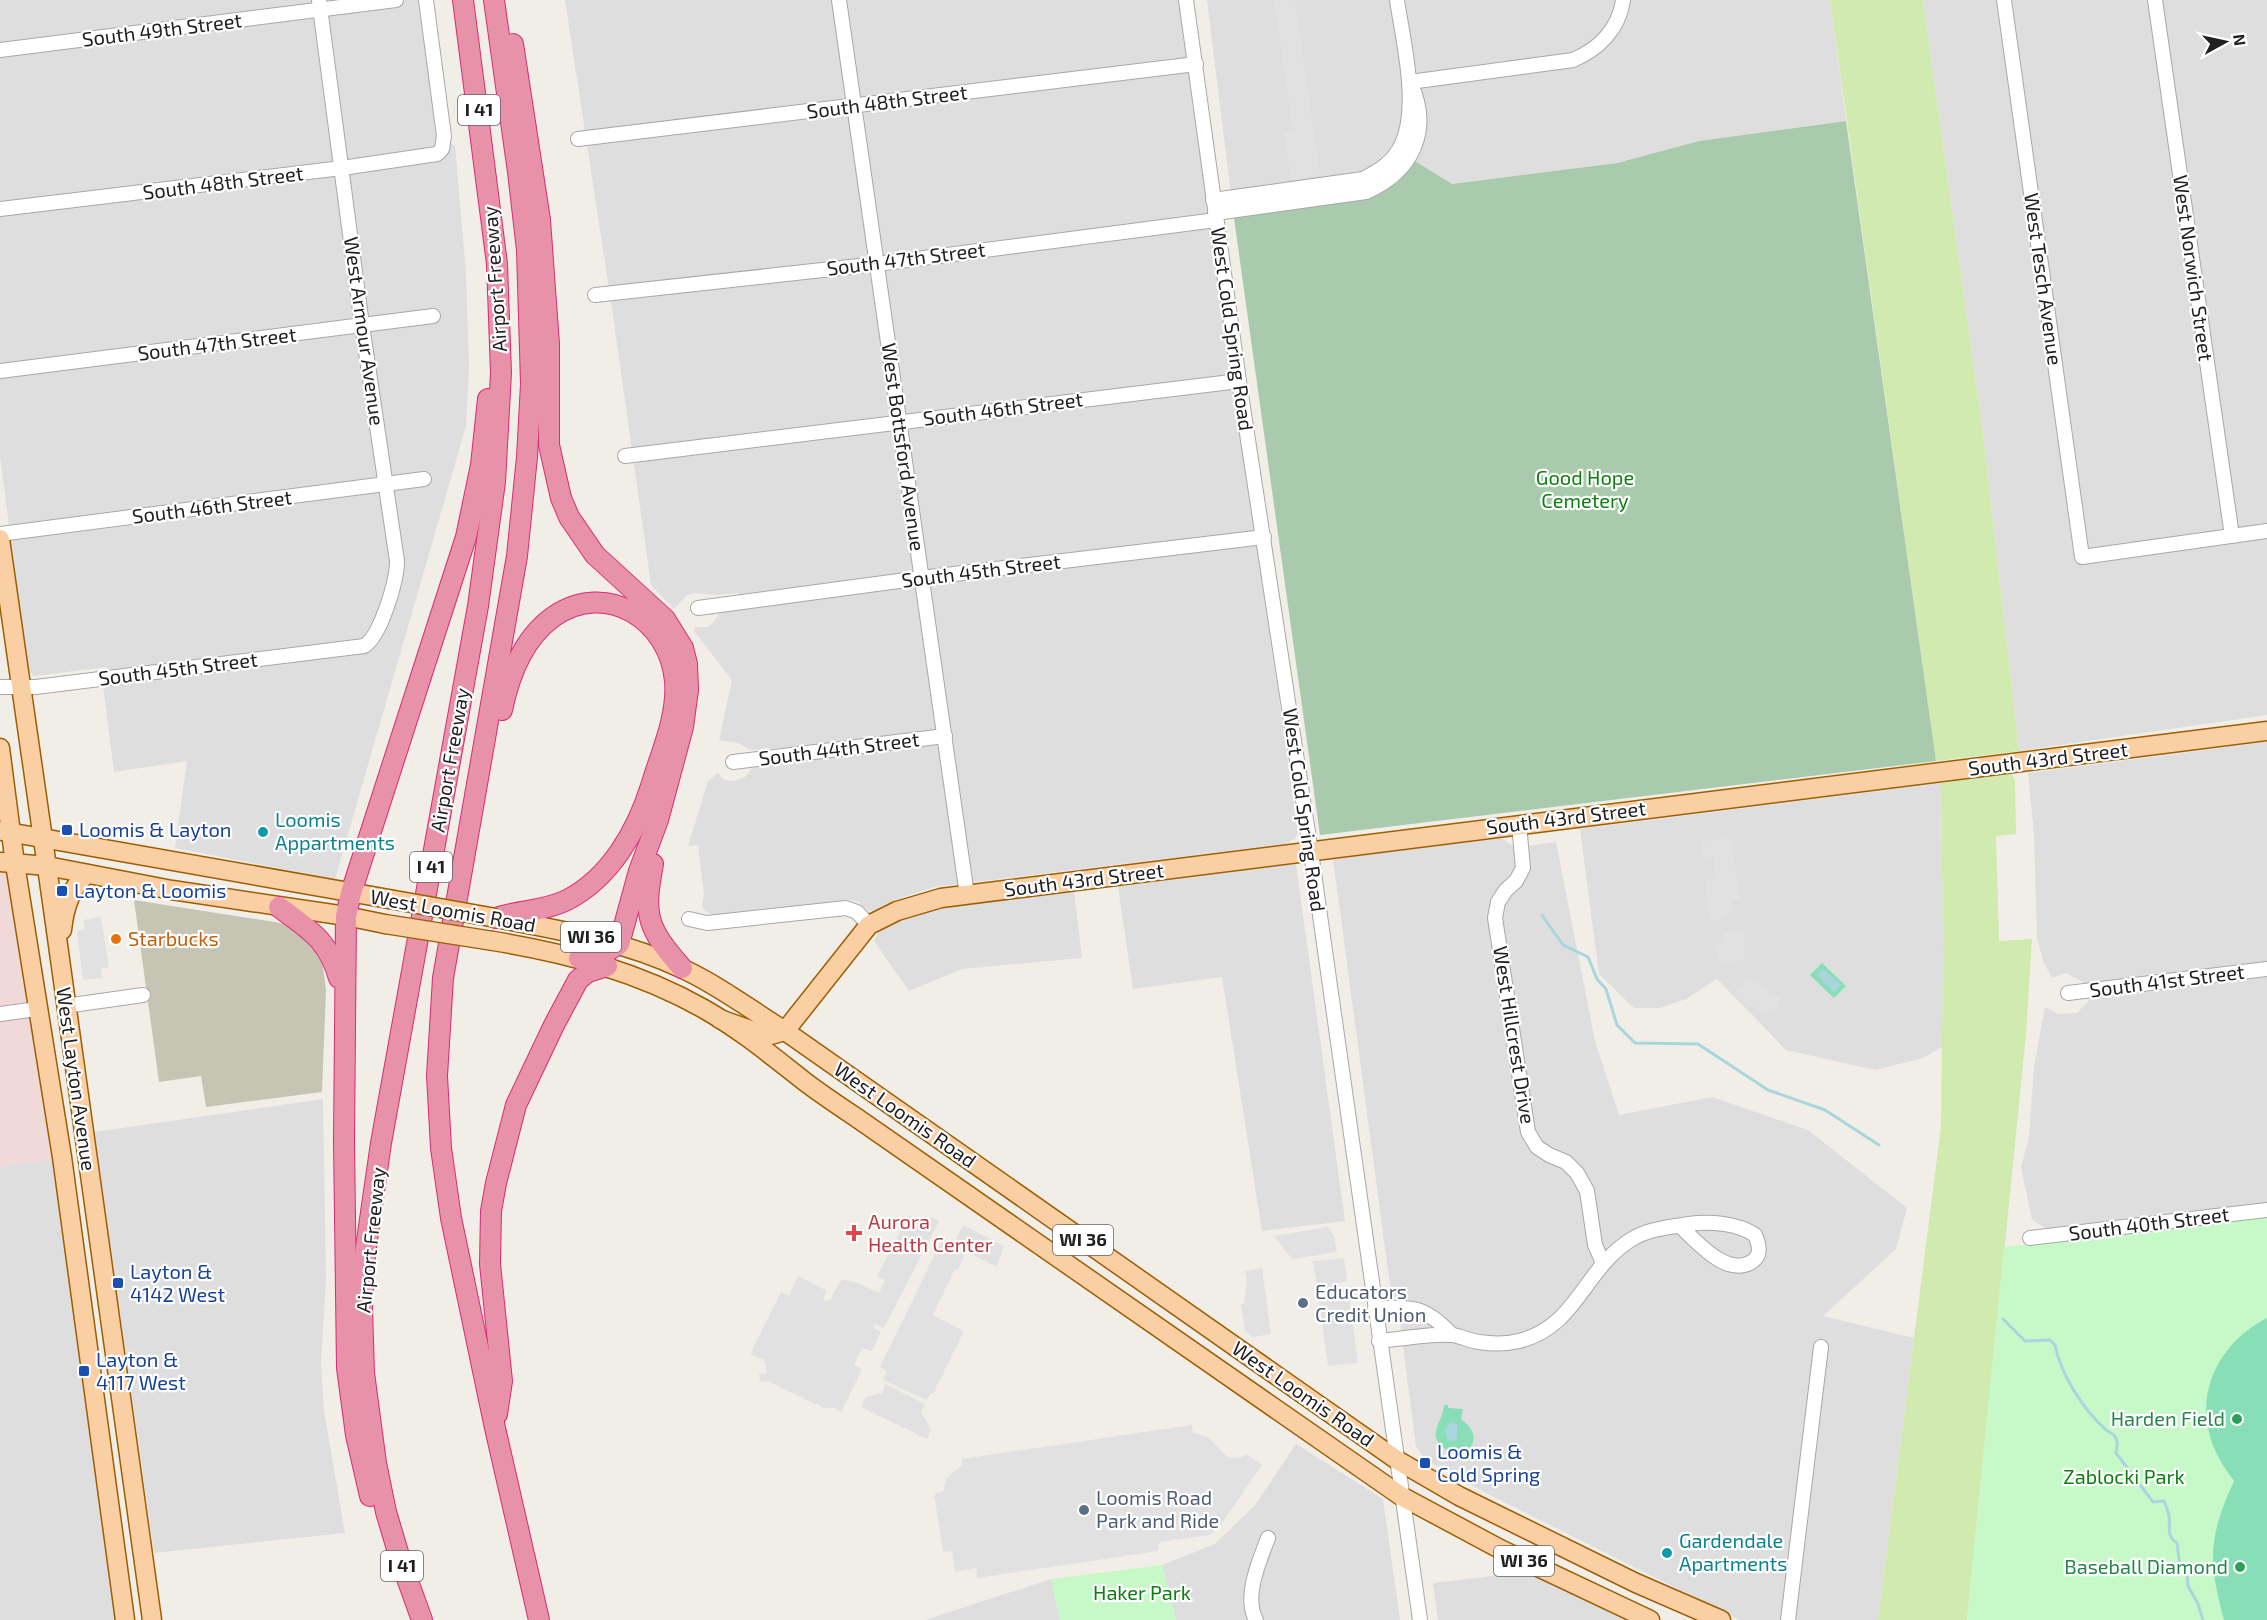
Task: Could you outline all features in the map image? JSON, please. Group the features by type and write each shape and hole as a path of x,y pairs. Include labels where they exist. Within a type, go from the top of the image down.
{"highway":[{"name":"Airport Freeway","path":"422,1620 386,1512 369,1420 364,1373 363,1280 381,1143 490,533 499,427 500,327 493,220 463,0"},
{"name":"Airport Freeway","path":"494,0 525,238 531,384 527,457 517,556 443,978 437,1076 441,1148 451,1218 495,1428 539,1620"},
{"path":"506,0 540,220 549,344 549,445 558,488 569,517 582,538 614,573 665,619 683,648 687,663 688,690 685,719 658,820 639,871 619,944 606,952 579,958"},
{"path":"386,1512 371,1498 356,1435 347,1368 344,995 346,916 351,893 474,505 485,439 488,396 489,332 485,252 493,220"},
{"path":"463,861 477,827 508,688 514,670 528,644 554,616 576,606 610,604 639,615 661,638 669,652 675,682 670,722 648,797 637,824 612,863 580,891 554,905 496,918"},
{"path":"658,820 647,905 652,927 658,938 682,968"},
{"path":"279,907 312,932 326,946 335,965 344,995"},
{"path":"495,1428 502,1381 490,1264 491,1221 496,1183 508,1129 526,1082 578,980 588,972 607,966"}],"main road":[{"name":"West Layton Avenue","path":"0,536 152,1620"},
{"name":"South 43rd Street","path":"785,1031 869,925 897,910 918,903 1519,824 2267,731"},
{"name":"West Layton Avenue","path":"0,748 8,863 38,1009 62,1157 125,1620"},
{"name":"West Loomis Road","path":"5,832 568,932 619,944 682,968 712,984 785,1031 1397,1460 1459,1496 1636,1583 1721,1620"},
{"name":"West Loomis Road","path":"8,863 47,866 279,907 538,948 607,966 670,992 720,1019 771,1053 823,1094 1401,1496 1500,1549 1650,1620"},
{"path":"60,953 66,906 78,883 87,874"},
{"path":"720,1019 767,1036 785,1031"},
{"path":"771,1053 801,1056 847,1075"},
{"path":"1084,1275 1098,1250"}],"street":[{"name":"South 49th Street","path":"0,50 320,5 396,0"},
{"name":"South 48th Street","path":"0,209 435,155 442,148 444,133 426,0"},
{"name":"West Bottsford Avenue","path":"839,0 967,895"},
{"name":"West Cold Spring Road","path":"1186,0 1239,381 1311,852 1420,1620"},
{"path":"1397,0 1410,82 1573,60 1587,54 1611,32 1619,17 1623,0"},
{"name":"West Tesch Avenue","path":"2004,0 2082,558 2232,536"},
{"name":"West Norwich Street","path":"2155,0 2232,536"},
{"name":"West Armour Avenue","path":"320,5 362,325 397,561 396,575 375,632 368,644 356,647"},
{"name":"South 48th Street","path":"578,140 1196,63"},
{"name":"South 47th Street","path":"595,295 877,264 1365,185 1382,185 1396,175 1413,151 1419,133 1418,101 1410,82"},
{"name":"South 47th Street","path":"0,371 433,316"},
{"name":"South 46th Street","path":"625,456 1239,381"},
{"name":"South 46th Street","path":"0,536 424,479"},
{"path":"2232,536 2267,531"},
{"name":"South 45th Street","path":"698,608 921,578 1264,537"},
{"name":"South 45th Street","path":"0,687 22,687 356,647"},
{"name":"South 44th Street","path":"733,762 945,736"},
{"name":"West Hillcrest Drive","path":"1519,824 1523,868 1516,881 1498,902 1495,918 1528,1132 1537,1147 1566,1162 1577,1173 1587,1191 1595,1245 1603,1263"},
{"path":"688,919 707,923 846,908 857,912 869,925"},
{"name":"South 41st Street","path":"2068,993 2267,969"},
{"path":"65,1006 143,995"},
{"path":"0,1014 38,1009"},
{"name":"South 40th Street","path":"2030,1238 2267,1209"},
{"path":"1380,1341 1452,1335 1478,1342 1520,1341 1547,1329 1564,1316 1591,1276 1603,1263 1633,1238 1649,1231 1680,1226 1715,1223 1747,1229 1755,1235 1759,1252 1756,1259 1749,1263 1732,1264 1719,1260 1680,1226"},
{"path":"1375,1309 1410,1307 1422,1310 1435,1317 1452,1335"},
{"path":"1788,1620 1821,1347"},
{"path":"1256,1620 1253,1614 1252,1580 1268,1538"}],"shaded area":[{"path":"0,0 420,0 439,136 455,146 466,273 469,367 466,426 335,879 175,848 187,761 114,772 103,686 110,684 107,667 34,676 28,671 0,457"},
{"path":"565,0 1179,0 1298,832 1295,839 1284,844 934,887 903,897 872,911 868,911 859,902 851,900 715,916 705,911 702,905 704,895 698,845 688,846 708,781 718,773 724,780 735,781 745,777 753,767 783,762 781,748 751,750 738,743 719,740 732,680 694,631 695,627 708,627 721,611 739,606 738,593 718,595 694,593 687,595 674,609 651,585"},
{"path":"1207,0 1830,0 1846,121 1699,141 1617,163 1452,184 1415,161 1397,183 1361,198 1234,218"},
{"path":"1274,0 1295,0 1320,176 1291,180 1284,132 1293,130"},
{"path":"1923,0 2267,0 2267,715 2019,751 1983,434"},
{"path":"2267,742 2267,963 2089,985 2066,973 2052,978 2044,963 2037,939 2034,834 2028,773"},
{"path":"1941,783 1942,1047 1923,1058 1875,1070 1786,1050 1717,979 1686,999 1659,1008 1634,1008 1599,974 1580,829"},
{"path":"1501,838 1516,848 1556,842 1595,1041 1619,1115 1712,1097 1808,1130 1907,1208 1896,1249 1823,1316 1914,1338 1878,1620 1740,1620 1482,1491 1426,1460 1416,1447 1397,1299 1391,1293 1333,859"},
{"path":"1731,838 1740,899 1731,901 1733,911 1722,920 1710,921 1705,882 1716,880 1713,857 1702,858 1702,841"},
{"path":"0,862 15,864 62,1157 0,1167"},
{"path":"1296,864 1345,1221 1262,1231 1222,977 1133,989 1118,887"},
{"path":"1074,891 1082,958 962,969 909,991 874,941 880,930 902,917 933,908"},
{"path":"134,900 287,924 311,941 322,959 326,990 322,1092 206,1107 201,1076 159,1082"},
{"path":"101,917 109,967 101,969 102,978 83,980 77,931 85,929 83,920"},
{"path":"1745,931 1744,960 1719,964 1715,945 1725,943 1724,932"},
{"path":"1747,977 1780,998 1777,1008 1765,1014 1735,995"},
{"path":"2267,977 2267,1203 2049,1230 2032,1220 2021,1167 2029,1138 2034,1067 2045,1007 2058,1014 2077,1013 2090,999"},
{"path":"323,1099 326,1280 321,1363 324,1411 345,1533 154,1553 94,1132"},
{"path":"56,1158 117,1620 0,1620 0,1167"},
{"path":"909,1215 917,1219 931,1217 939,1221 884,1328 875,1324 873,1328 881,1332 872,1351 862,1348 854,1365 862,1369 841,1412 834,1408 824,1408 768,1381 760,1382 759,1374 767,1373 764,1360 750,1354 781,1292 789,1296 798,1276 827,1291 823,1299 825,1301 830,1300 843,1280 856,1282 879,1293 885,1280 877,1276"},
{"path":"963,1225 1004,1246 997,1267 966,1251 958,1270 955,1269 933,1315 964,1331 933,1394 931,1393 926,1400 883,1380 887,1371 880,1367 942,1240 955,1241"},
{"path":"1328,1227 1334,1236 1337,1252 1292,1259 1274,1236"},
{"path":"1344,1258 1347,1281 1338,1283 1340,1290 1348,1289 1358,1363 1328,1366 1318,1293 1327,1291 1326,1285 1317,1286 1313,1261"},
{"path":"1262,1268 1271,1334 1253,1337 1245,1331 1241,1304 1244,1304 1247,1283 1245,1271"},
{"path":"885,1384 925,1404 921,1412 931,1430 927,1439 861,1407 866,1397 882,1393"},
{"name":"Loomis Road Park and Ride","path":"1192,1425 1193,1433 1208,1437 1227,1457 1241,1458 1247,1454 1262,1465 1219,1527 1209,1535 1160,1542 1158,1551 977,1578 976,1568 955,1572 952,1551 943,1552 934,1493 943,1492 946,1478 962,1466 962,1459"},
{"path":"1296,1444 1383,1499 1400,1620 1176,1620 1162,1565 1215,1544 1256,1504"},
{"path":"1526,1572 1632,1620 1438,1620 1433,1583"},
{"path":"1051,1579 1060,1620 925,1620"}],"green space":[{"path":"1830,0 1923,0 1983,434 2019,751 1936,761"},
{"name":"Good Hope Cemetery","path":"1846,121 1936,761 1320,835 1234,218 1361,198 1397,183 1415,161 1452,184 1617,163 1699,141"},
{"path":"2011,773 2015,780 2016,834 1996,836 1999,941 2032,939 2026,1035 1967,1620 1878,1620 1941,1127 1943,947 1941,783"},
{"path":"1822,963 1846,986 1834,998 1810,975"},
{"name":"Zablocki Park","path":"2267,1216 2267,1620 1967,1620 2004,1247"},
{"path":"2267,1318 2267,1620 2224,1620 2215,1581 2213,1550 2219,1518 2234,1481 2213,1446 2206,1414 2207,1397 2211,1380 2227,1351 2252,1327"},
{"path":"1444,1405 1448,1405 1448,1408 1463,1409 1461,1419 1471,1429 1474,1436 1470,1449 1467,1446 1461,1450 1447,1450 1437,1439 1436,1429"},
{"name":"Haker Park","path":"1162,1565 1176,1620 1060,1620 1051,1579"}],"water":[{"path":"1823,969 1841,985 1834,992 1817,975"},
{"path":"1450,1422 1457,1424 1455,1441 1448,1440 1445,1430"}],"waterway":[{"path":"1542,915 1563,945 1588,957 1597,979 1606,989 1617,1025 1635,1043 1698,1044 1768,1090 1825,1110 1879,1145"},
{"path":"2003,1319 2025,1341 2050,1340 2055,1345 2062,1368 2081,1402 2097,1422 2116,1437 2116,1453 2153,1502 2164,1501 2169,1516 2170,1534 2177,1543 2180,1567 2187,1576 2188,1586 2198,1604 2203,1620"}],"place":[{"name":"Loomis & Layton","path":"67,830"},
{"name":"Loomis Appartments","path":"263,832"},
{"name":"Layton & Loomis","path":"62,891"},
{"name":"Starbucks","path":"116,939"},
{"name":"Aurora Health Center","path":"854,1233"},
{"name":"Layton & 4142 West","path":"118,1283"},
{"name":"Educators Credit Union","path":"1303,1303"},
{"name":"Layton & 4117 West","path":"84,1371"},
{"name":"Harden Field","path":"2237,1419"},
{"name":"Loomis & Cold Spring","path":"1425,1463"},
{"name":"Loomis Road Park and Ride","path":"1084,1510"},
{"name":"Gardendale Apartments","path":"1667,1553"},
{"name":"Baseball Diamond","path":"2240,1567"}]}
